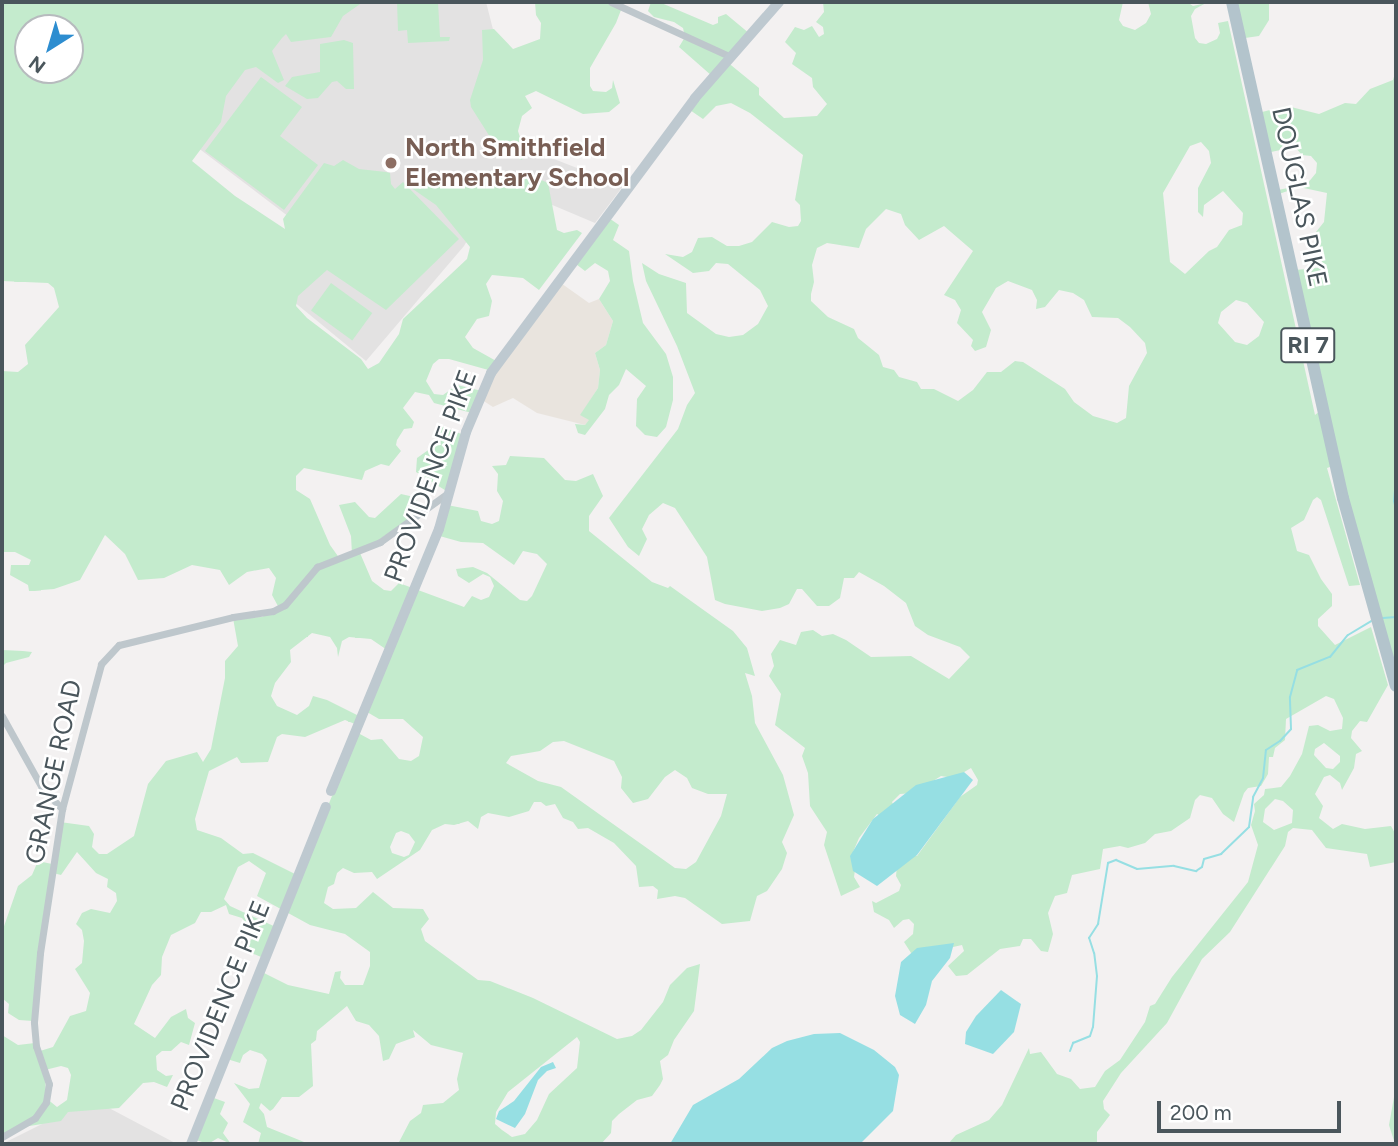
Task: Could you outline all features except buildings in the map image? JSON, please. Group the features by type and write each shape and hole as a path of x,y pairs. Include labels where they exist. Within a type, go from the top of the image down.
{"main road":[{"name":"PROVIDENCE PIKE","path":"331,791 439,529 476,405 497,364 667,133 729,57 779,2"},
{"name":"DOUGLAS PIKE","path":"1232,2 1343,498 1396,686"},
{"name":"PROVIDENCE PIKE","path":"191,1144 326,807"}],"street":[{"path":"611,2 729,57"},
{"name":"GRANGE ROAD","path":"2,1137 35,1118 46,1102 49,1084 36,1046 34,1022 40,953 62,809 95,676 110,651 119,645 139,639 273,611 285,605 317,567 380,542 449,493"},
{"path":"2,716 42,788 62,809"}],"shaded area":[{"name":"North Smithfield Elementary School","path":"324,2 486,2 509,92 508,141 623,186 595,223 500,183 464,246 366,361 293,301 322,242 193,144 214,81"},
{"path":"558,281 589,303 599,299 613,321 606,345 595,353 600,370 598,388 581,415 590,420 585,425 537,413 513,398 493,407 479,398"},
{"path":"92,1099 177,1144 2,1144"}],"green space":[{"path":"2,2 363,2 343,16 331,37 291,42 286,34 272,51 284,80 278,83 256,67 245,70 226,96 221,122 192,161 235,196 285,229 283,219 324,163 334,166 343,160 359,169 390,173 391,184 395,189 403,182 459,239 386,310 327,270 298,296 296,306 307,318 361,359 368,369 379,363 399,334 403,319 467,259 470,247 436,205 407,185 405,177 437,176 457,182 472,179 487,171 539,179 548,183 557,230 564,233 577,230 582,233 539,290 523,278 492,275 486,284 492,301 489,316 477,319 465,337 473,348 498,362 492,371 449,359 439,359 433,364 426,381 434,394 443,395 457,385 482,391 472,413 434,403 429,395 415,392 403,408 414,422 412,428 404,429 397,440 396,445 401,451 389,466 381,464 365,471 362,480 304,468 296,476 296,490 310,499 330,545 340,559 352,554 351,536 339,505 355,502 369,517 375,518 401,494 414,497 423,509 360,553 372,581 384,590 391,591 399,583 464,607 472,596 481,600 489,597 494,586 490,577 483,574 469,583 458,576 456,569 473,567 487,573 520,600 527,601 547,564 537,554 523,551 514,565 483,543 461,542 436,535 447,505 478,511 481,521 492,524 499,521 503,501 497,491 498,474 492,466 506,465 510,456 544,458 565,480 576,481 593,474 603,496 589,516 589,531 652,582 668,588 670,586 733,631 747,648 755,676 745,673 752,696 755,723 783,775 794,815 782,842 787,853 782,869 767,891 757,896 750,921 722,924 685,898 675,896 657,899 658,890 653,886 639,887 636,866 614,843 588,828 578,829 573,822 563,818 555,804 546,806 541,802 534,802 529,811 509,817 488,813 481,817 478,829 468,821 454,825 445,824 432,830 420,850 377,879 372,872 354,873 343,868 337,873 334,884 328,887 324,903 333,909 356,908 373,892 393,908 423,909 429,919 421,929 425,941 478,980 490,981 533,998 617,1039 632,1036 641,1030 663,1002 670,985 687,968 700,964 694,1011 674,1040 668,1055 660,1061 663,1079 660,1085 652,1096 637,1100 612,1121 611,1133 601,1144 398,1144 410,1121 421,1113 423,1105 443,1103 459,1090 457,1079 463,1053 431,1045 413,1030 415,1037 396,1044 389,1059 383,1061 379,1036 369,1025 356,1021 347,1006 317,1031 316,1040 311,1044 313,1086 299,1097 282,1097 270,1111 261,1103 259,1108 264,1114 267,1127 309,1144 258,1144 261,1133 243,1122 250,1104 234,1083 249,1089 259,1088 267,1060 262,1054 250,1050 243,1055 240,1063 227,1059 262,972 288,985 329,994 335,972 341,971 340,978 345,985 363,985 370,966 370,952 345,934 310,925 257,896 266,873 249,861 238,867 224,899 230,906 278,928 266,959 249,952 248,943 253,938 253,931 242,918 229,914 226,905 211,912 201,912 195,923 171,935 162,957 161,975 152,985 134,1024 155,1038 171,1017 186,1009 188,1018 195,1023 189,1045 181,1042 171,1051 162,1051 156,1056 157,1070 166,1076 173,1075 167,1087 154,1082 143,1083 119,1108 68,1112 61,1121 23,1127 2,1138 2,1035 18,1045 35,1043 40,1051 53,1047 70,1016 86,1011 90,993 75,969 82,963 84,941 82,930 76,924 82,913 91,909 110,913 117,901 116,893 107,887 108,879 96,873 77,852 61,875 53,873 33,1021 19,1020 8,1013 9,1004 2,998 2,932 18,886 32,875 38,861 52,864 60,822 89,826 94,834 92,847 99,854 107,854 134,836 148,784 166,761 197,752 203,762 211,749 225,678 225,661 238,646 233,618 262,617 279,608 272,595 276,578 269,568 247,572 229,585 220,570 192,565 164,578 138,580 125,554 105,535 80,580 54,589 29,591 28,585 10,575 11,565 29,565 31,560 15,552 2,552 2,371 18,372 28,364 25,345 59,307 54,288 48,283 2,281","holes":["312,633 330,637 337,648 338,657 342,641 349,637 371,639 390,652 367,712 379,719 403,719 423,737 419,756 411,761 399,759 382,739 371,740 358,733 299,876 253,853 243,854 221,838 197,830 195,819 209,771 237,757 241,763 268,762 277,737 282,734 305,737 345,720 360,726 363,718 313,696 309,706 297,715 277,706 271,696 275,683 291,662 290,650","564,741 614,761 622,777 621,788 633,803 648,799 665,777 675,770 687,778 692,788 708,794 727,794 721,816 696,862 686,869 675,868 561,787 538,781 506,763 511,756 540,751 553,742","401,831 409,834 415,842 409,855 404,857 392,853 390,847 396,833","577,1037 580,1042 577,1068 549,1094 537,1120 525,1134 512,1137 495,1124 496,1112 508,1092","61,1066 68,1068 71,1075 67,1100 57,1107 46,1098 45,1070"]},
{"path":"397,2 438,2 440,37 450,37 449,41 408,43 407,30 398,31"},
{"path":"535,2 618,2 621,10 616,23 590,68 590,86 593,91 606,92 612,88 613,80 620,103 609,112 583,114 536,91 525,96 532,108 522,116 518,131 525,153 522,160 497,148 471,107 470,100 483,60 482,30 494,29 513,49 540,39 541,23 536,15"},
{"path":"651,2 659,2 713,25 718,23 718,17 726,14 750,34 726,61 759,88 759,95 784,118 817,116 827,104 813,87 812,78 792,64 796,53 785,42 795,27 804,30 812,26 819,37 824,34 823,27 816,22 824,12 823,2 1123,2 1119,20 1123,26 1135,30 1146,23 1151,14 1148,2 1187,2 1193,6 1206,3 1195,9 1191,16 1195,38 1199,43 1206,44 1217,39 1220,33 1218,23 1228,21 1315,415 1320,411 1295,270 1317,268 1323,260 1316,232 1324,222 1327,193 1299,187 1279,194 1278,190 1307,184 1316,173 1317,163 1311,156 1302,155 1295,147 1271,152 1262,112 1287,106 1319,114 1345,103 1356,104 1370,89 1393,80 1396,70 1396,687 1333,466 1327,468 1360,585 1349,586 1321,500 1317,497 1313,500 1304,520 1291,528 1297,551 1309,555 1332,594 1332,606 1318,619 1318,626 1335,645 1371,627 1388,685 1367,722 1360,721 1352,731 1351,738 1362,751 1356,754 1354,768 1342,790 1340,783 1330,775 1324,777 1315,794 1323,806 1319,818 1333,829 1342,824 1365,829 1391,826 1396,835 1396,862 1370,867 1367,854 1326,848 1312,830 1293,828 1288,832 1285,846 1230,932 1202,959 1167,1023 1121,1073 1103,1101 1104,1109 1110,1115 1097,1132 1097,1144 948,1144 956,1135 989,1120 1002,1105 1029,1048 1030,1054 1041,1052 1057,1074 1071,1079 1080,1089 1095,1087 1105,1071 1120,1060 1145,1022 1150,1006 1155,1004 1172,977 1248,882 1258,845 1251,825 1254,804 1264,795 1265,789 1281,787 1290,776 1302,754 1309,726 1318,725 1330,731 1342,729 1343,718 1334,699 1326,696 1286,719 1285,740 1275,748 1273,757 1269,757 1268,774 1261,786 1248,788 1244,793 1234,822 1223,814 1212,798 1200,795 1195,800 1190,818 1171,831 1155,834 1145,843 1128,848 1120,846 1103,849 1100,869 1072,875 1067,893 1055,896 1048,913 1053,934 1048,952 1041,951 1031,939 1023,939 1020,946 1000,949 967,975 956,976 948,966 964,951 962,945 913,956 904,942 913,934 914,924 909,919 903,920 894,928 889,920 874,912 872,901 876,903 899,891 901,885 896,876 898,855 903,849 917,856 960,797 977,785 978,780 971,768 954,778 941,776 914,793 900,794 892,802 895,808 886,819 877,814 859,838 853,852 856,863 854,877 860,887 841,896 824,845 827,832 810,806 808,773 802,756 805,748 775,725 781,694 769,676 774,666 771,654 780,640 796,645 801,632 813,630 822,636 833,634 846,640 871,657 911,656 949,679 970,657 960,647 928,635 915,626 906,603 859,572 854,578 844,578 840,598 829,606 817,606 802,589 797,589 789,604 780,608 762,611 725,604 715,600 707,557 675,508 663,503 649,515 642,529 647,539 639,556 628,547 609,518 678,429 687,405 695,393 677,346 646,281 642,263 659,274 686,283 687,313 716,334 729,337 743,335 758,324 768,306 760,290 728,264 716,263 709,271 693,273 665,254 683,257 692,252 698,238 712,237 727,246 739,246 752,242 772,222 789,227 798,226 801,221 800,205 795,200 803,155 750,113 731,103 716,106 703,119 687,108 712,76 679,47 685,37 683,28 674,22 654,17 648,11","holes":["1201,142 1209,151 1211,163 1198,188 1198,212 1203,217 1204,205 1223,191 1243,213 1242,225 1229,230 1217,247 1209,251 1185,274 1170,262 1163,193 1190,146","886,209 901,214 905,225 919,240 944,226 973,251 944,295 955,300 961,310 957,323 973,340 971,346 975,351 986,347 991,330 982,312 996,288 1008,281 1032,290 1037,300 1036,309 1045,307 1059,290 1073,293 1084,300 1092,317 1118,318 1145,343 1147,353 1129,386 1126,418 1117,423 1093,416 1074,402 1065,389 1023,362 1015,361 1001,372 987,372 973,390 958,401 934,389 921,389 917,382 899,377 894,370 883,367 879,355 858,338 854,329 828,317 811,301 814,282 812,265 817,248 827,243 859,248 866,229","1236,300 1247,303 1264,322 1259,336 1247,345 1235,342 1218,323 1221,312","1324,743 1340,756 1340,762 1333,769 1326,768 1314,755 1315,749","1275,799 1283,801 1293,810 1292,823 1274,830 1263,822 1265,809"]},
{"path":"1236,2 1269,2 1269,20 1259,36 1245,38"},
{"path":"344,40 353,43 354,89 346,89 337,81 332,82 318,98 307,99 285,86 292,77 320,72 320,44"},
{"path":"261,77 302,107 280,136 318,165 284,210 205,151"},
{"path":"606,216 619,225 613,240 629,251 643,323 666,354 673,377 673,400 666,427 657,437 645,435 636,426 637,399 646,386 626,369 619,385 609,395 605,409 585,435 578,433 575,424 585,425 589,420 580,415 598,388 600,370 595,353 606,345 613,321 599,299 610,281 608,271 595,263 585,271 572,261"},
{"path":"331,283 372,313 352,340 311,311"},
{"path":"438,425 464,435 448,492 416,472 417,458 441,441"},
{"path":"2,650 32,652 29,657 6,663 2,667"},
{"path":"1396,1086 1396,1144 1395,1144 1389,1125"},
{"path":"211,1097 225,1102 220,1114 228,1123 223,1133 231,1144 218,1138 208,1144 193,1139"}],"water":[{"path":"964,772 973,780 917,855 877,886 853,871 850,856 873,819 916,785"},
{"path":"954,943 950,958 932,981 926,1005 915,1024 900,1015 895,996 901,962 917,948"},
{"path":"1001,990 1021,1004 1014,1032 993,1054 965,1044 966,1032 976,1016"},
{"path":"840,1033 874,1050 895,1067 899,1075 893,1111 860,1144 670,1144 693,1105 739,1079 772,1048 814,1034"},
{"path":"553,1062 556,1068 547,1071 538,1080 525,1114 515,1128 496,1119 499,1111 514,1101 541,1067"}],"waterway":[{"path":"1396,479 1396,509"},
{"path":"1383,618 1396,617"},
{"path":"1070,1051 1073,1043 1090,1036 1093,1027 1097,976 1089,938 1098,924 1108,863 1116,860 1137,869 1174,866 1196,871 1202,867 1204,859 1221,854 1249,827 1253,797 1263,778 1266,750 1280,741 1291,729 1290,697 1297,670 1330,657 1348,635 1371,621"}],"place":[{"name":"North Smithfield Elementary School","path":"391,163"}]}
